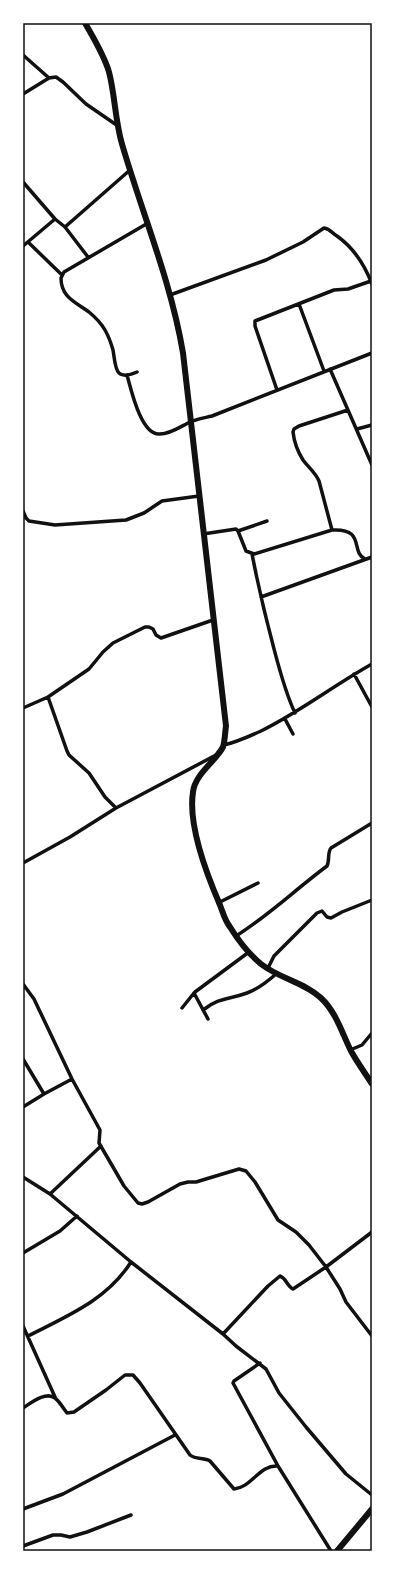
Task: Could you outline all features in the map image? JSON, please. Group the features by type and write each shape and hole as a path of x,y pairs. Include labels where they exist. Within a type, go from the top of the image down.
{"main road":[{"path":"85,23 103,57 108,72 118,126 130,170 170,295 182,347 226,726 224,745 219,754 196,782 193,790 192,811 201,851 218,903 229,926 236,936 262,965 276,974 305,986 322,998 331,1009 358,1064 372,1084"},
{"path":"337,1551 372,1509"}],"street":[{"path":"23,55 49,78"},
{"path":"23,94 49,78 56,77 86,104 118,126"},
{"path":"65,228 130,170"},
{"path":"23,182 55,219 65,228 88,258"},
{"path":"23,246 55,219"},
{"path":"137,372 127,376 120,374 115,369 109,338 101,324 89,312 66,295 61,282 64,272 148,223"},
{"path":"170,295 266,260 303,242 324,228 330,230 349,246 365,267 372,283 348,289 334,290 257,319 255,323 277,390"},
{"path":"28,242 62,275"},
{"path":"299,304 324,371"},
{"path":"127,376 133,398 143,422 152,432 161,434 190,422 212,416 372,353"},
{"path":"330,369 372,465"},
{"path":"332,530 319,481 316,474 304,461 293,432 294,429 299,426 348,410"},
{"path":"357,429 372,425"},
{"path":"23,512 29,521 55,525 126,520 144,513 162,501 199,496"},
{"path":"238,531 267,521"},
{"path":"203,534 234,528 238,531 246,551 252,554 332,530 345,530 352,535 362,557 365,559"},
{"path":"252,554 261,597 286,690 295,713"},
{"path":"261,597 372,557"},
{"path":"23,708 48,697 89,669 103,652 113,643 129,634 145,627 149,627 153,629 156,635 161,638 213,620"},
{"path":"224,745 237,742 285,719 372,664"},
{"path":"354,674 372,707"},
{"path":"48,697 69,755 89,772 105,797 116,808"},
{"path":"285,719 293,734"},
{"path":"23,863 70,837 116,808 219,754"},
{"path":"236,936 271,911 285,898 327,866 330,859 329,852 331,848 372,824"},
{"path":"218,903 258,883"},
{"path":"268,968 274,956 317,913 322,911 327,917 331,918 372,900"},
{"path":"182,1008 194,993 202,986 250,952"},
{"path":"202,1010 218,1000 255,990 276,974"},
{"path":"23,984 28,989 72,1079 100,1130 99,1143 124,1186 140,1204 148,1202 180,1184 196,1182 239,1169 246,1171 255,1182 278,1220 296,1232 309,1245 326,1267 340,1289 346,1302 372,1336"},
{"path":"23,992 28,989"},
{"path":"194,993 208,1019"},
{"path":"351,1051 362,1045 372,1033"},
{"path":"23,1059 44,1094"},
{"path":"23,1107 72,1079"},
{"path":"50,1194 101,1146"},
{"path":"23,1177 50,1194 131,1262 223,1334 236,1346 260,1363 271,1376 279,1393 346,1474 372,1495"},
{"path":"23,1253 60,1231 77,1216"},
{"path":"223,1334 268,1286 280,1276 291,1288 295,1288 326,1267 372,1232"},
{"path":"28,1336 77,1310 105,1292 122,1276 131,1262"},
{"path":"23,1326 55,1398 67,1412 74,1412 125,1375 133,1375 190,1455 197,1458 207,1459 213,1463 234,1489 241,1486 269,1466 278,1466"},
{"path":"260,1363 233,1383 278,1466 331,1551"},
{"path":"23,1408 49,1395 55,1398"},
{"path":"23,1509 63,1494 175,1435"},
{"path":"23,1546 53,1535 70,1537 131,1515"}]}
